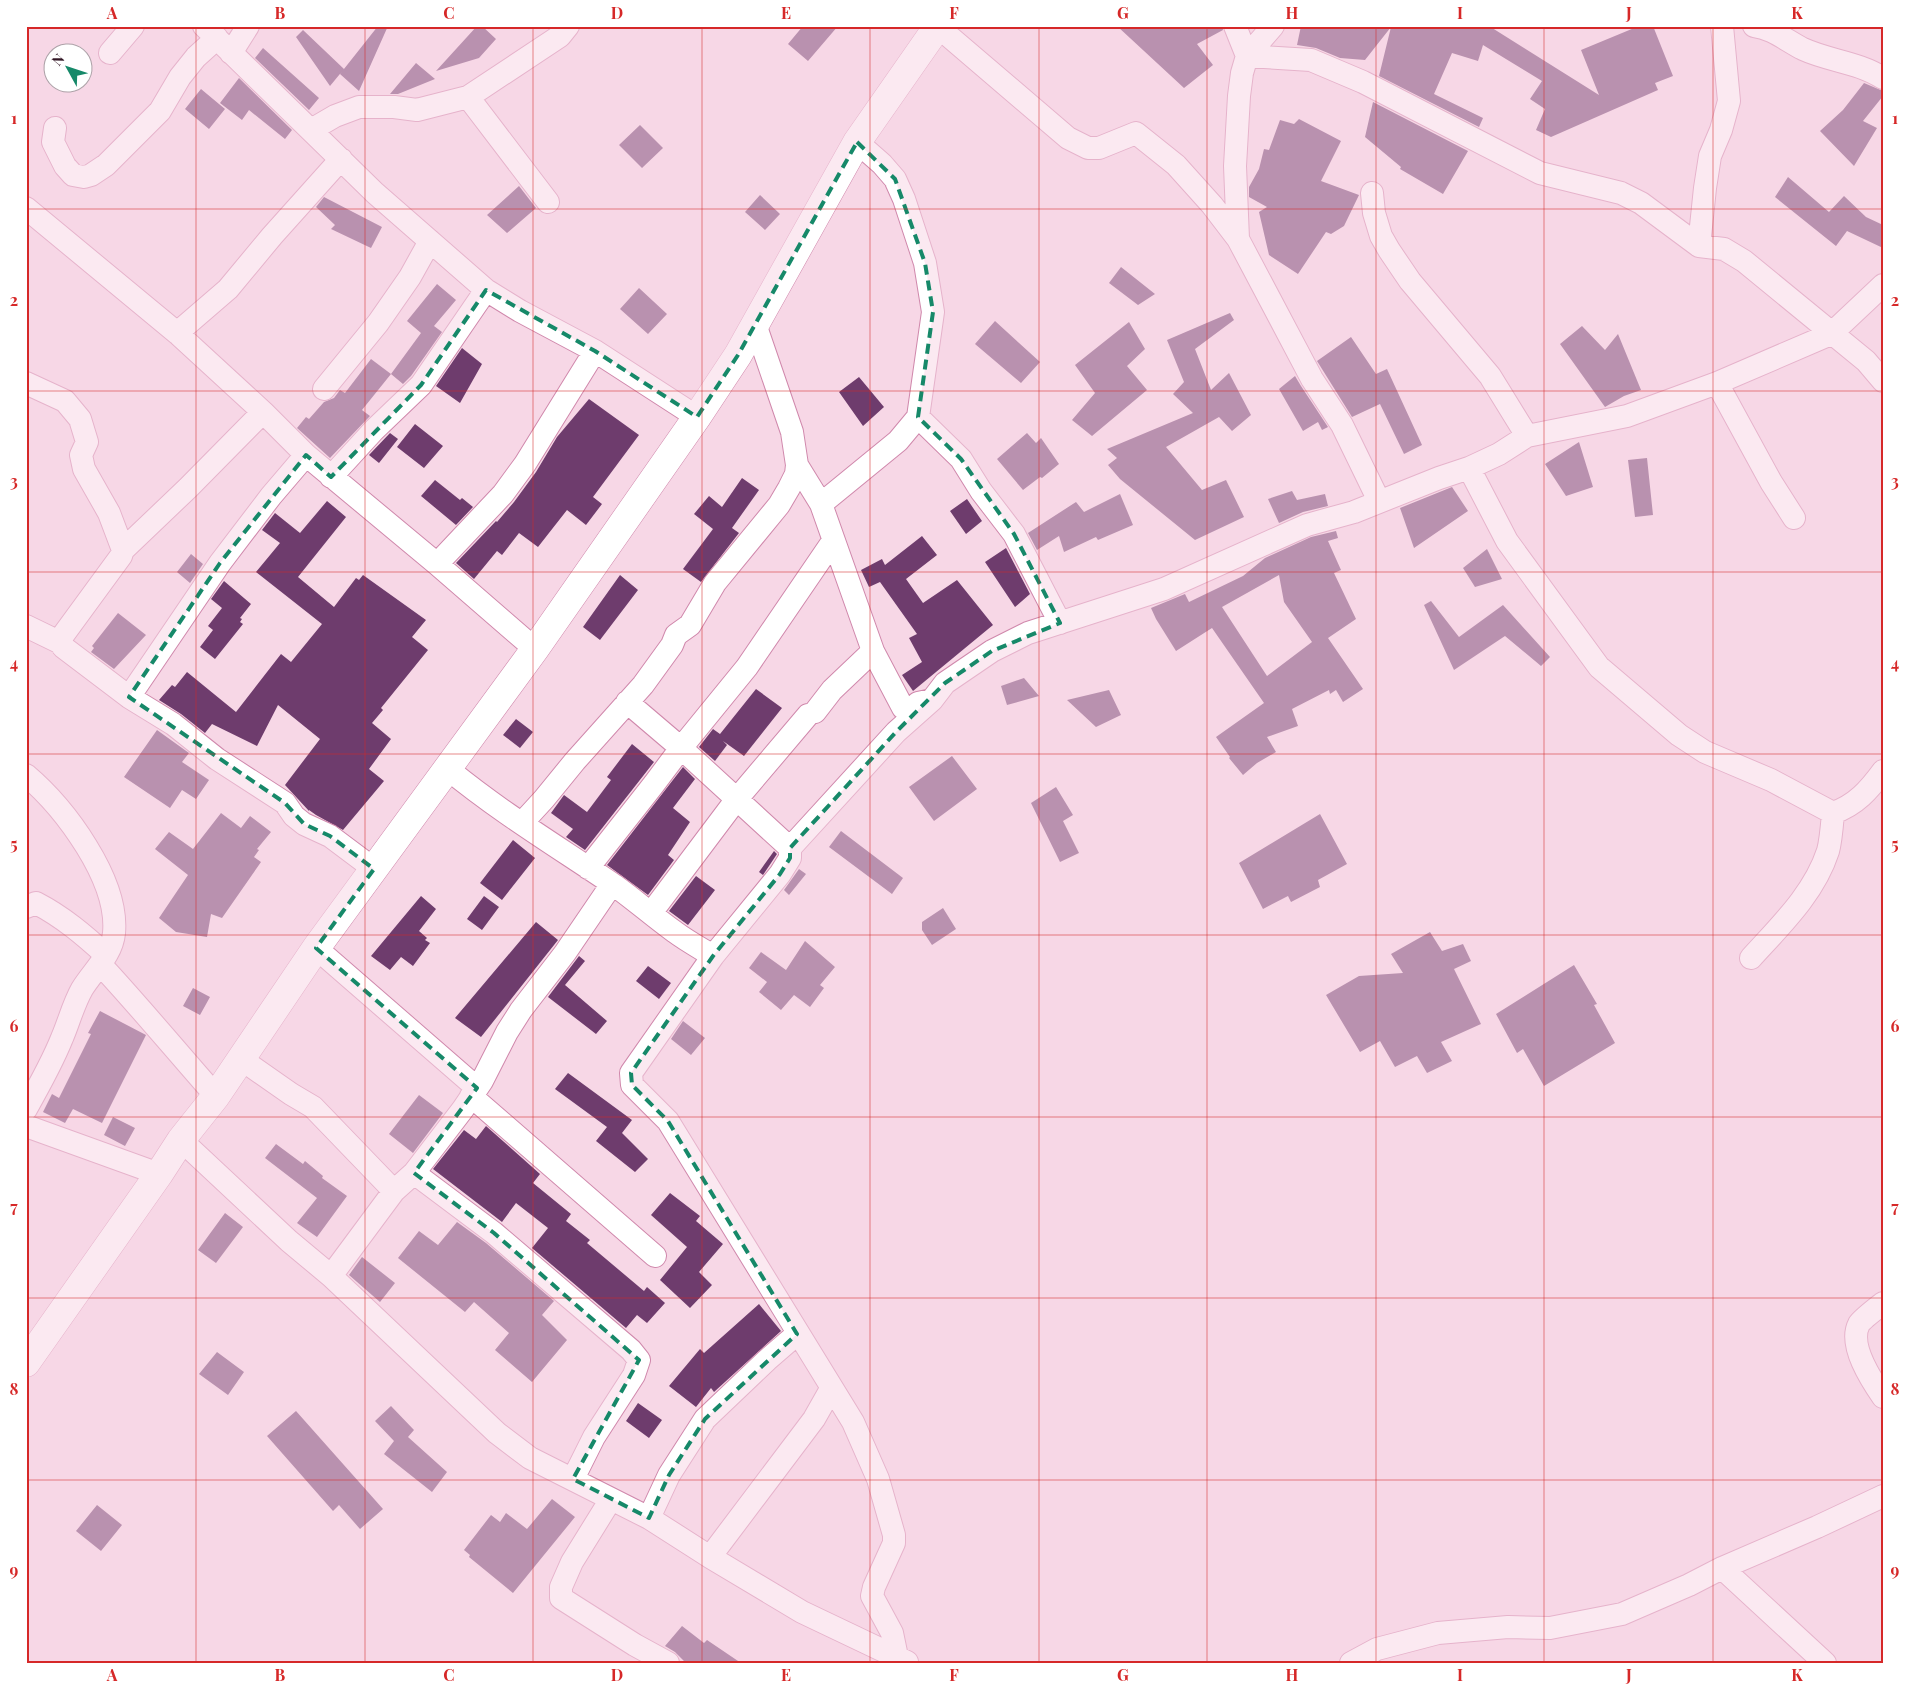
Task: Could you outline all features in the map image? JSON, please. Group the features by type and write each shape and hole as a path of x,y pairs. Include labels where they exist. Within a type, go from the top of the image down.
{"street":[{"path":"110,53 133,26"},
{"path":"55,128 53,142 64,166 73,175 84,177 91,175 106,165 160,111 180,77 196,57 217,39 248,26"},
{"path":"27,1360 181,1140 216,1096 316,948 535,648 696,417 738,355 857,142 938,26 1068,138 1088,148 1099,148 1136,133 1176,165 1212,205 1238,240 1312,379 1342,425 1379,501"},
{"path":"1235,26 1247,56"},
{"path":"1238,240 1235,166 1238,96 1247,56 1273,26"},
{"path":"1699,246 1710,156 1721,130 1729,101 1723,31 1752,26 1762,27 1804,49 1826,58 1851,63 1883,78"},
{"path":"311,130 334,116 359,107 394,107 417,110 468,97 561,30"},
{"path":"217,39 376,193 486,290 520,311 595,351 696,417"},
{"path":"1247,56 1311,60 1371,87 1540,173 1621,193 1641,203 1699,246 1724,250 1744,261 1866,361 1883,381"},
{"path":"468,97 548,202"},
{"path":"820,504 898,441 918,417 933,312 925,263 904,199 895,179 882,164 857,142"},
{"path":"177,333 228,288 341,159"},
{"path":"1372,193 1374,213 1381,236 1389,250 1410,281 1490,376 1527,436"},
{"path":"26,208 177,333 331,477 535,648"},
{"path":"324,389 378,323 410,276 430,241"},
{"path":"902,1660 892,1633 872,1596 874,1587 894,1543 894,1534 878,1479 853,1422 668,1121 632,1085 630,1079 631,1074 713,956 780,874 790,858 790,848 896,732 932,700 945,683 992,651 1028,633 1164,590 1307,525 1354,512 1469,468 1499,454 1527,436 1627,416 1717,383 1831,334 1883,285"},
{"path":"331,477 374,430 421,385 486,290"},
{"path":"522,823 643,685 672,645 676,635 690,625 714,583 779,505 796,474 797,465 792,432 755,324"},
{"path":"437,564 503,494 525,464 595,351"},
{"path":"26,383 65,401 80,419 87,442 81,455 84,469 109,513 123,550"},
{"path":"1717,383 1794,518"},
{"path":"263,412 123,550 121,556 61,638 61,643 63,648 129,697 173,724 218,759 285,803 294,816 304,824 330,836 374,869"},
{"path":"918,417 961,460 981,491 1014,534 1060,622"},
{"path":"129,697 220,563 271,496 306,455"},
{"path":"797,465 820,504 874,651 906,707 932,700"},
{"path":"1469,468 1507,541 1599,667 1678,736 1704,752 1771,780 1833,813 1848,808 1870,789 1883,771"},
{"path":"588,868 680,748 747,667 833,541"},
{"path":"26,626 61,643"},
{"path":"651,913 736,800 832,690 874,651"},
{"path":"627,702 790,848"},
{"path":"448,769 473,790 612,884 676,932 713,956"},
{"path":"26,775 55,804 74,827 96,863 112,906 114,934 103,960 82,989 52,1062 28,1103"},
{"path":"1751,958 1799,905 1813,882 1828,851 1833,813"},
{"path":"331,1276 394,1191 414,1173 474,1092 516,1018 565,953 612,884"},
{"path":"26,907 36,903 56,913 74,926 168,1043 216,1096"},
{"path":"316,948 655,1256"},
{"path":"241,1059 313,1108 394,1191"},
{"path":"26,1126 159,1174"},
{"path":"181,1140 289,1241 331,1276 439,1376 497,1433 530,1458 649,1518 802,1612 902,1660"},
{"path":"414,1173 465,1209 494,1233 630,1350 639,1360 634,1375 594,1437 573,1479"},
{"path":"1883,1303 1859,1324 1856,1341 1860,1358 1883,1397"},
{"path":"649,1518 669,1476 705,1420 798,1334"},
{"path":"710,1557 814,1419 831,1388"},
{"path":"1352,1663 1377,1649 1438,1633 1508,1627 1550,1628 1622,1614 1689,1586 1722,1568 1883,1496"},
{"path":"611,1499 572,1562 561,1587 561,1598 668,1663"},
{"path":"1722,1568 1825,1663"}],"highlighted area":[{"path":"857,142 895,179 925,263 933,312 918,417 961,459 1014,534 1060,623 992,651 945,683 896,732 790,848 790,858 780,874 713,956 631,1073 632,1085 668,1121 797,1334 705,1419 669,1475 649,1518 573,1479 639,1360 494,1233 414,1173 477,1088 316,948 374,869 330,836 304,824 285,803 129,697 220,563 306,455 331,477 421,385 486,290 595,351 697,417 738,355"}],"building":[{"path":"378,26 388,26 359,91 340,74"},
{"path":"477,26 482,26 496,39 479,58 436,71"},
{"path":"803,26 838,26 808,61 788,44"},
{"path":"1117,26 1222,26 1223,30 1197,44 1213,65 1184,88"},
{"path":"1301,26 1489,26 1599,95 1581,50 1639,26 1653,26 1673,76 1655,83 1658,90 1551,137 1536,130 1545,109 1530,99 1542,81 1483,45 1478,61 1452,53 1434,94 1483,118 1479,127 1379,76 1391,27 1365,60 1340,58 1316,48 1297,45"},
{"path":"303,30 344,69 330,86 296,37"},
{"path":"263,48 319,98 309,110 255,58"},
{"path":"416,63 435,79 398,94 390,94"},
{"path":"239,78 292,130 285,139 249,110 242,120 220,103"},
{"path":"1864,83 1883,91 1883,96 1863,121 1877,128 1854,166 1820,131 1843,110"},
{"path":"201,89 225,109 209,129 185,109"},
{"path":"1373,102 1468,151 1443,194 1400,169 1401,167 1365,137"},
{"path":"1299,119 1341,141 1321,181 1359,195 1344,226 1331,234 1326,232 1298,274 1269,255 1259,212 1267,207 1249,197 1249,187 1259,169 1264,149 1269,150 1280,120 1294,124"},
{"path":"640,125 663,148 642,168 619,145"},
{"path":"1788,177 1829,212 1844,196 1866,217 1883,225 1883,248 1847,231 1836,246 1775,197"},
{"path":"519,186 536,208 507,233 487,215"},
{"path":"760,195 780,214 765,230 745,212"},
{"path":"324,197 382,227 371,248 331,229 335,225 316,207"},
{"path":"1121,267 1155,294 1138,305 1109,283"},
{"path":"437,284 456,300 434,326 442,332 411,376 403,384 391,374 421,333 407,321"},
{"path":"639,288 667,314 648,334 620,309"},
{"path":"1230,313 1234,320 1195,349 1211,390 1229,373 1251,415 1232,431 1219,417 1166,447 1202,490 1226,480 1244,517 1195,540 1120,479 1108,465 1117,458 1107,449 1193,413 1173,394 1184,382 1167,340"},
{"path":"995,321 1040,362 1021,383 975,344"},
{"path":"1129,322 1145,349 1127,366 1147,390 1092,436 1072,420 1095,393 1075,365"},
{"path":"1582,326 1605,350 1618,334 1641,390 1624,396 1605,407 1560,344"},
{"path":"1351,337 1376,374 1387,369 1422,445 1404,454 1380,404 1352,417 1317,361"},
{"path":"462,348 482,364 460,403 436,386"},
{"path":"371,359 391,374 362,410 370,416 330,458 297,428 306,417 309,419 324,402 334,398 340,390 345,393"},
{"path":"1295,376 1328,427 1322,430 1318,422 1303,431 1279,389"},
{"path":"859,377 884,407 863,426 839,392"},
{"path":"589,399 639,435 593,497 602,504 586,525 567,510 538,547 519,533 502,555 497,551 474,579 456,563 514,502 536,472 557,437"},
{"path":"415,424 443,446 424,468 397,447"},
{"path":"390,433 398,439 379,463 369,455"},
{"path":"1027,433 1036,443 1041,438 1059,464 1023,490 997,459"},
{"path":"1579,442 1593,487 1566,496 1545,464"},
{"path":"1647,458 1653,515 1635,517 1628,460"},
{"path":"742,478 759,490 732,528 739,533 701,582 683,569 713,529 694,514 709,496 722,507"},
{"path":"435,480 460,500 462,498 473,507 456,525 421,496"},
{"path":"1452,487 1468,511 1414,548 1400,508"},
{"path":"1292,491 1297,500 1325,494 1328,506 1303,512 1279,523 1268,499"},
{"path":"1120,494 1133,525 1098,540 1096,537 1064,552 1059,536 1037,550 1028,533 1076,502 1084,512"},
{"path":"967,499 982,521 966,534 950,511"},
{"path":"327,501 346,517 298,577 334,607 356,578 359,580 363,575 426,620 412,637 428,650 381,708 383,710 372,723 391,739 369,769 384,781 343,830 309,811 285,785 320,739 278,705 257,746 212,724 205,733 159,700 172,685 175,687 187,672 236,712 281,654 291,662 322,624 256,572 280,543 262,530 275,513 300,533"},
{"path":"1336,531 1338,538 1328,541 1341,570 1334,573 1356,619 1328,638 1363,689 1343,702 1336,690 1330,694 1329,690 1292,709 1298,726 1267,737 1276,752 1257,763 1243,775 1229,758 1216,737 1264,703 1212,628 1176,651 1151,608 1185,594 1189,602 1243,576 1265,558 1311,537","holes":["1279,575 1284,602 1312,642 1267,676 1222,607"]},
{"path":"922,536 937,555 906,579 923,603 957,580 993,625 913,691 902,675 922,662 909,638 917,634 880,582 869,587 861,570 882,559 885,565"},
{"path":"1006,548 1030,594 1015,607 985,562"},
{"path":"1487,549 1502,579 1475,587 1463,568"},
{"path":"191,554 203,564 190,583 177,572"},
{"path":"620,575 638,590 600,640 583,627"},
{"path":"224,581 251,604 240,618 242,619 240,622 243,624 215,659 200,647 213,630 208,626 222,608 211,599"},
{"path":"1431,601 1459,637 1503,605 1550,657 1541,666 1505,636 1454,670 1424,605"},
{"path":"118,613 146,635 114,669 91,652 94,648 92,646"},
{"path":"1024,678 1039,696 1007,705 1001,686"},
{"path":"756,689 782,708 744,756 723,741 727,745 715,761 699,747 713,729 720,734"},
{"path":"1109,690 1121,715 1096,727 1067,700"},
{"path":"516,719 533,732 520,748 503,735"},
{"path":"157,730 189,753 182,762 209,780 196,799 182,790 170,808 124,777"},
{"path":"632,744 654,762 585,850 566,837 573,829 551,813 564,795 587,812 611,780 607,777"},
{"path":"952,756 977,789 934,821 909,787"},
{"path":"683,767 695,779 673,808 690,822 668,855 674,860 648,895 607,865"},
{"path":"1056,787 1073,815 1063,821 1079,853 1060,862 1031,803"},
{"path":"221,813 241,828 250,816 271,832 257,849 259,850 254,857 261,862 222,918 211,914 207,937 176,932 159,918 188,875 155,849 169,832 193,849"},
{"path":"1320,814 1347,864 1318,880 1320,887 1291,902 1288,896 1263,909 1239,863"},
{"path":"841,831 903,878 892,894 829,847"},
{"path":"513,840 535,858 502,900 480,883"},
{"path":"774,851 777,854 763,875 759,872"},
{"path":"799,869 806,874 789,895 784,890"},
{"path":"696,876 715,890 688,925 669,911"},
{"path":"421,896 436,909 419,931 427,938 425,940 430,943 413,966 401,957 390,970 371,956"},
{"path":"484,896 499,907 482,930 467,919"},
{"path":"943,908 956,929 932,945 922,930 922,922"},
{"path":"536,922 558,940 481,1037 455,1018"},
{"path":"1430,932 1442,951 1463,944 1471,961 1454,969 1481,1024 1441,1042 1452,1061 1427,1073 1417,1056 1395,1067 1380,1041 1360,1052 1326,995 1359,976 1403,973 1391,954"},
{"path":"805,941 835,967 820,985 824,988 810,1007 794,995 781,1010 759,992 767,982 749,968 761,952 786,970"},
{"path":"579,956 585,961 565,985 607,1021 596,1034 548,997"},
{"path":"1574,965 1597,1004 1594,1005 1615,1043 1544,1086 1523,1049 1517,1053 1496,1014"},
{"path":"648,966 671,983 659,999 636,981"},
{"path":"193,988 210,997 200,1015 183,1006"},
{"path":"100,1011 146,1035 102,1123 73,1109 65,1123 43,1112 52,1094 59,1098 91,1034 88,1033"},
{"path":"683,1021 705,1038 691,1055 671,1039"},
{"path":"568,1073 632,1120 622,1133 648,1159 635,1172 596,1141 607,1127 555,1089"},
{"path":"419,1095 443,1113 413,1153 389,1134"},
{"path":"113,1117 135,1128 125,1146 104,1135"},
{"path":"486,1126 540,1174 533,1183 571,1214 566,1221 590,1240 587,1243 644,1291 647,1287 665,1303 647,1323 637,1315 626,1328 532,1248 548,1228 516,1203 502,1222 433,1169 464,1130 476,1139"},
{"path":"276,1144 303,1164 305,1161 323,1176 322,1178 347,1196 317,1237 297,1223 317,1198 265,1158"},
{"path":"670,1193 700,1216 696,1221 723,1244 699,1272 712,1285 690,1308 660,1280 687,1247 651,1215"},
{"path":"225,1213 243,1227 216,1263 198,1250"},
{"path":"457,1222 486,1243 554,1301 542,1315 567,1340 532,1382 495,1350 509,1333 474,1302 465,1312 398,1258 419,1231 438,1245"},
{"path":"362,1257 395,1283 380,1302 349,1275"},
{"path":"759,1304 781,1331 714,1392 711,1388 696,1407 669,1386 700,1349 704,1353"},
{"path":"217,1352 244,1372 228,1395 199,1374"},
{"path":"638,1403 662,1420 649,1438 626,1421"},
{"path":"391,1406 414,1430 408,1437 447,1472 432,1492 384,1454 394,1441 375,1421"},
{"path":"296,1411 383,1509 360,1529 339,1505 333,1511 267,1436"},
{"path":"552,1499 575,1517 513,1593 469,1557 470,1555 464,1550 491,1515 500,1522 506,1513 527,1529"},
{"path":"97,1505 122,1525 101,1551 76,1531"},
{"path":"682,1626 704,1643 707,1640 741,1663 686,1663 675,1652 665,1646"}]}
